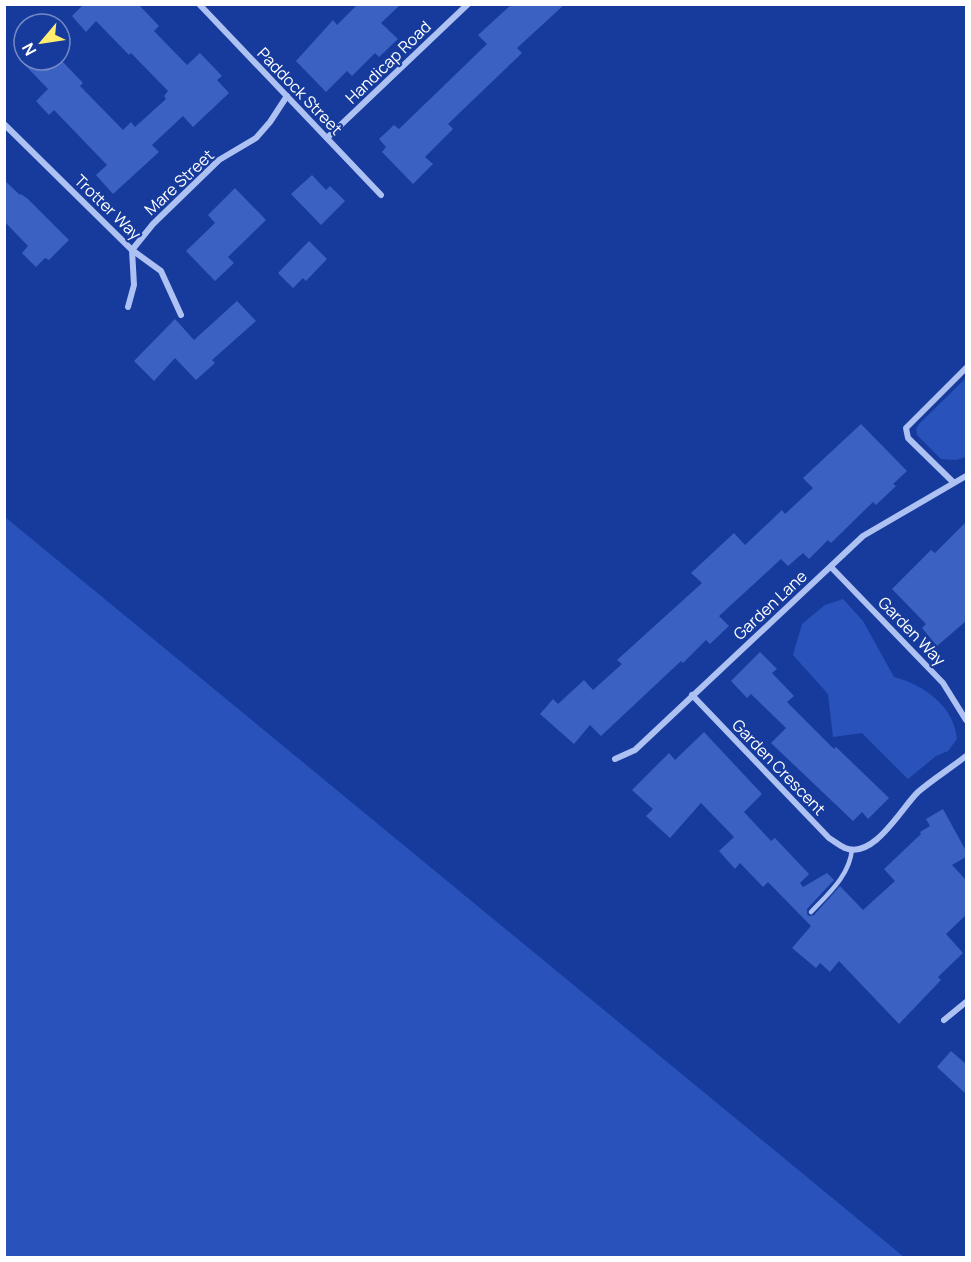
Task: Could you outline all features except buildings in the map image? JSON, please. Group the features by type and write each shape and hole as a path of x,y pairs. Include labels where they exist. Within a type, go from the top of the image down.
{"street":[{"name":"Paddock Street","path":"199,4 381,195"},
{"name":"Handicap Road","path":"327,138 468,4"},
{"name":"Mare Street","path":"132,250 153,224 219,160 256,138 287,96"},
{"name":"Trotter Way","path":"4,124 132,250 161,271 181,315"},
{"path":"128,307 134,285 132,250"},
{"path":"953,482 908,438 906,428 966,368"},
{"name":"Garden Lane","path":"615,759 635,750 863,536 966,476"},
{"name":"Garden Way","path":"831,567 943,683 966,720"},
{"name":"Garden Crescent","path":"692,695 829,838 845,848 852,849"},
{"path":"852,849 864,846 892,826 918,793 966,756"},
{"path":"944,1020 966,1002"}],"lane":[{"path":"811,912 835,886 851,862 852,849"}],"shaded area":[{"path":"966,378 966,457 956,460 941,459 917,435 916,429"},
{"path":"5,517 904,1257 5,1257"},
{"path":"843,599 863,621 894,677 916,685 936,699 944,707 955,727 957,739 948,751 936,756 908,779 862,733 833,737 828,694 793,655 802,624 825,605"}]}
